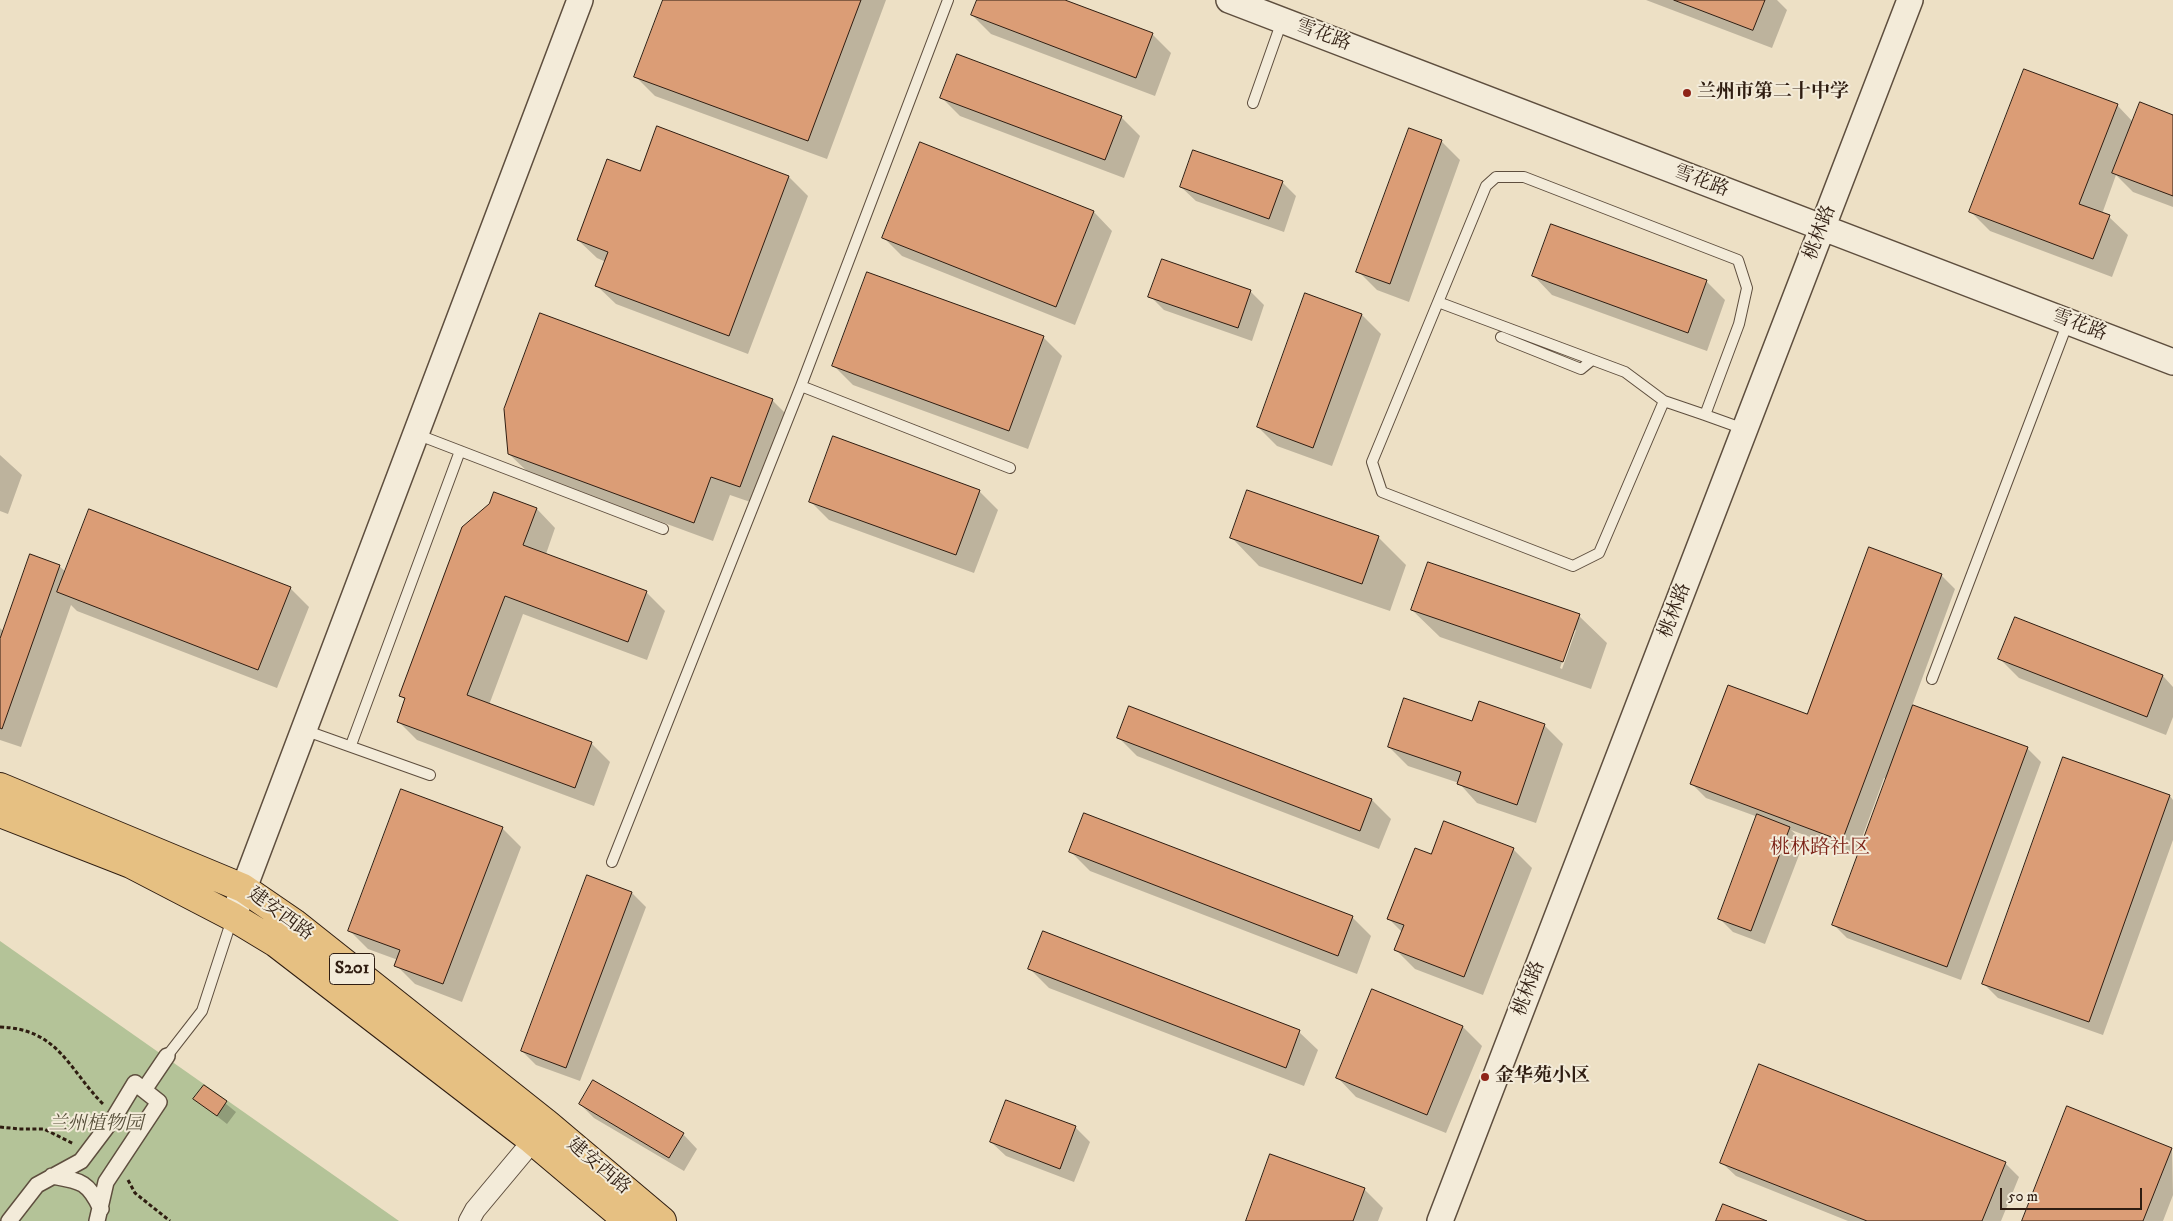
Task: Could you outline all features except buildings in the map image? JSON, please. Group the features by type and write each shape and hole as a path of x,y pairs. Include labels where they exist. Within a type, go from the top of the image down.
{"main road":[{"name":"建安西路","path":"0,787 243,888 302,930 540,1132 628,1221"},
{"name":"建安西路","path":"0,813 131,864 232,917 276,943 662,1221"}],"street":[{"path":"232,917 580,0"},
{"name":"雪花路","path":"1229,0 2173,362"},
{"name":"桃林路","path":"1440,1221 1910,0"},
{"path":"144,1090 167,1056"},
{"path":"9,1221 37,1184 81,1161 115,1116 135,1083 158,1102 106,1182 99,1215"},
{"path":"469,1221 475,1210 540,1132"},
{"path":"52,1176 78,1181 93,1191 99,1215"}],"lane":[{"path":"612,862 801,386 948,0"},
{"path":"1254,103 1282,20"},
{"path":"1664,401 1599,553 1573,566 1382,492 1372,462 1486,186 1496,177 1524,177 1738,260 1747,288 1739,324 1705,415"},
{"path":"1438,302 1625,372 1664,401 1745,430"},
{"path":"1932,679 2068,322"},
{"path":"1501,337 1581,369 1592,360"},
{"path":"801,386 1010,468"},
{"path":"415,434 663,528"},
{"path":"351,745 460,451"},
{"path":"303,729 430,775"},
{"path":"167,1056 202,1011 232,917"}],"path":[{"path":"0,1027 18,1028 44,1038 65,1056 87,1088 115,1116"},
{"path":"0,1127 44,1129 88,1152"},
{"path":"125,1154 128,1180 135,1193 170,1221"}],"green space":[{"name":"兰州植物园","path":"0,941 399,1221 0,1221"}],"place":[{"name":"兰州市第二十中学","path":"1687,93"},
{"name":"金华苑小区","path":"1485,1077"}],"district":[{"name":"桃林路社区","path":"1820,849"}]}
